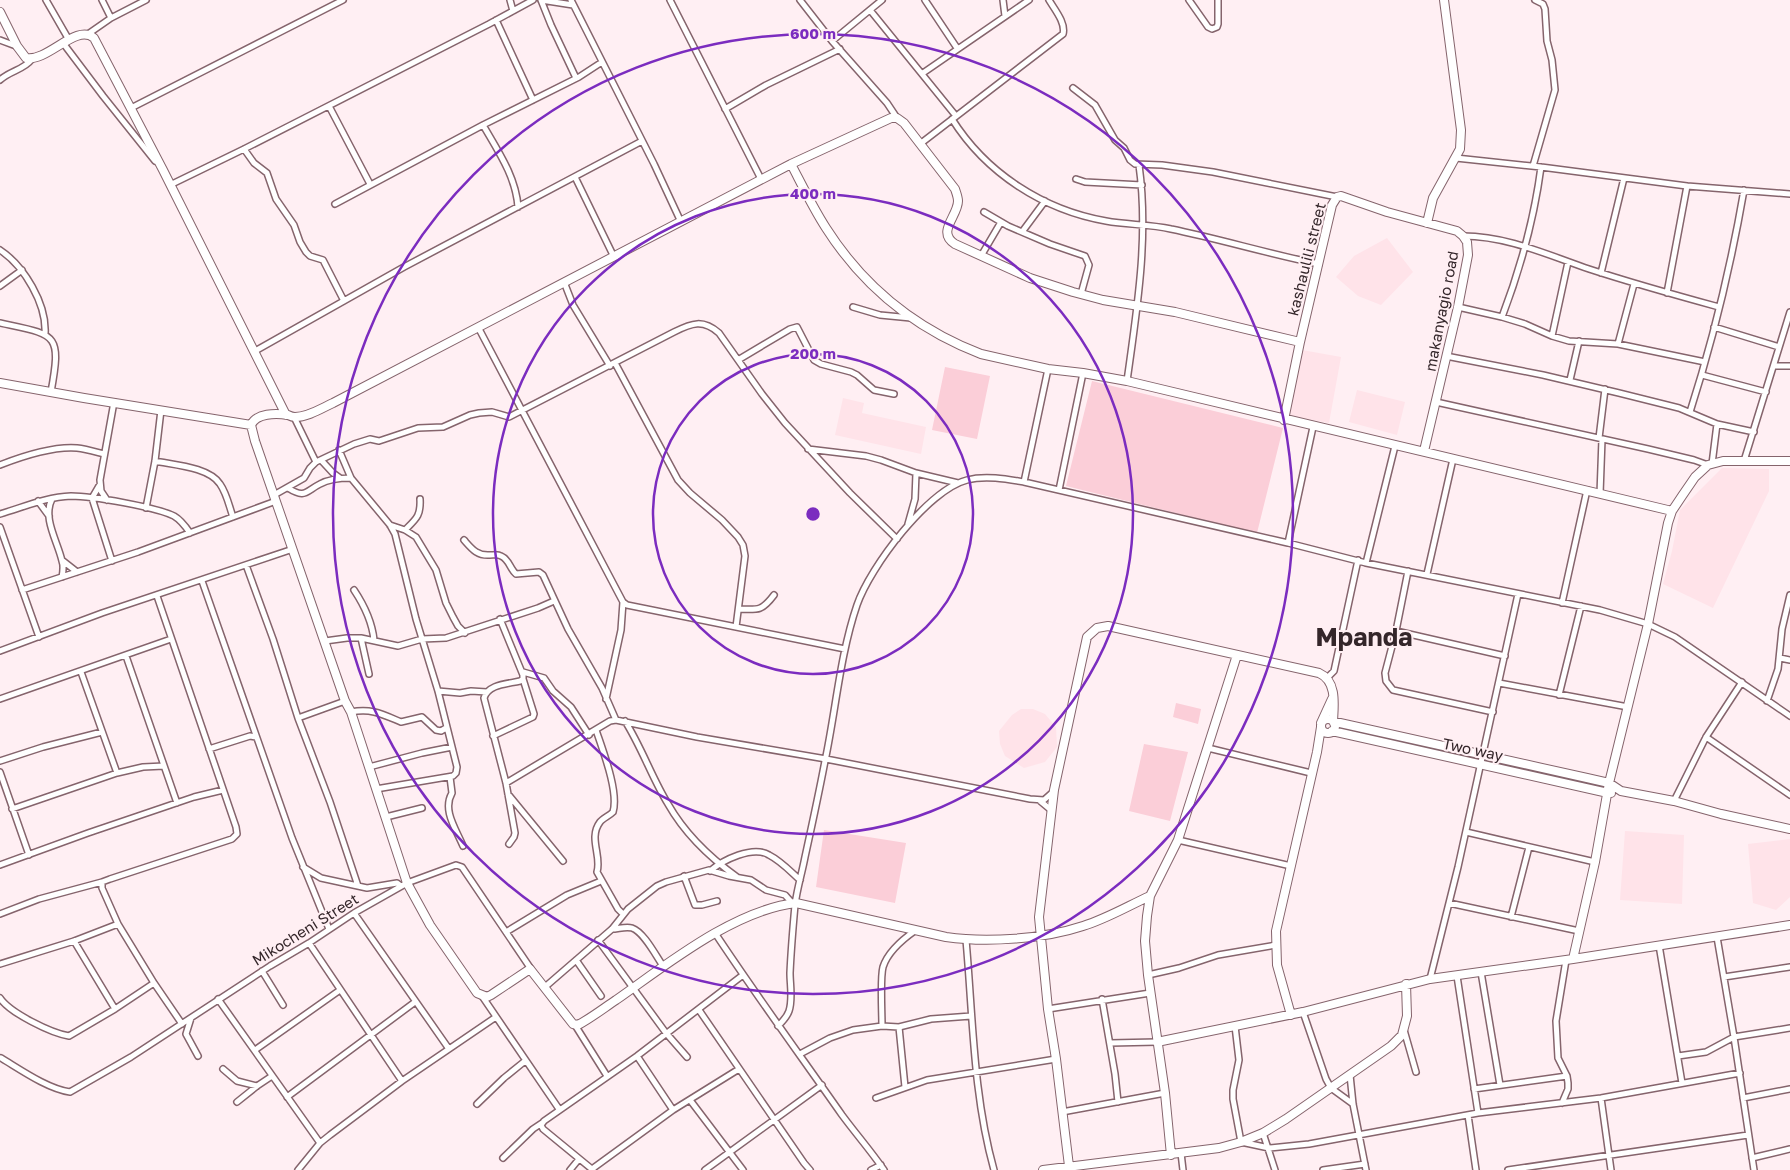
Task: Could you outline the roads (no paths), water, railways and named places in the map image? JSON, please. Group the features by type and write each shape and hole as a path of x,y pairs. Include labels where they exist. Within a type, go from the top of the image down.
{"street":[{"path":"46,0 66,41 102,96 163,170"},
{"path":"102,0 112,18"},
{"path":"0,80 12,70 25,66 32,59 45,54 78,35 88,34 112,18 146,0"},
{"path":"131,108 343,0"},
{"path":"510,0 513,11"},
{"path":"521,0 530,1"},
{"path":"576,78 541,0 572,3 681,222"},
{"path":"670,0 761,179"},
{"path":"832,41 882,0"},
{"path":"925,0 957,48"},
{"path":"1003,0 1005,16"},
{"path":"922,73 1029,0"},
{"path":"920,144 1063,34 1062,23 1050,0"},
{"path":"1189,0 1208,27 1212,29 1217,27 1218,24 1218,0"},
{"path":"1427,223 1432,198 1460,149 1460,130 1444,0"},
{"path":"1533,166 1555,90 1552,60 1547,41 1546,15 1544,6 1535,0"},
{"path":"170,185 329,106 530,1"},
{"path":"803,1 832,41 887,102 897,118 904,123 948,177 957,194 957,206 947,230 948,238 955,244 1030,278 1081,294 1175,312 1300,342"},
{"path":"870,10 922,73 954,118 964,139 986,161 1018,187 1045,202 1089,218 1176,230 1319,264"},
{"path":"0,12 22,55 32,59"},
{"path":"496,20 533,100"},
{"path":"88,34 94,38 290,416 319,461 340,478"},
{"path":"0,40 17,46"},
{"path":"725,109 772,82 840,49"},
{"path":"335,204 370,184 576,78 602,62"},
{"path":"1074,88 1095,105 1115,140 1127,151 1130,160 1139,165 1162,165 1213,172 1337,196"},
{"path":"883,121 888,113 887,102"},
{"path":"329,106 370,184"},
{"path":"559,1109 482,996 430,925 404,884 386,817 351,712 345,701 255,442 251,425 256,418 262,416 310,414 761,179 883,121 897,118"},
{"path":"483,125 507,168 518,197 518,207"},
{"path":"255,351 404,267 642,141"},
{"path":"244,149 254,163 267,173 276,199 294,225 304,249 310,256 323,260 344,302"},
{"path":"1456,158 1687,186 1790,194"},
{"path":"791,164 825,227 847,258 878,290 911,318 932,331 976,352 1048,369 1127,381 1284,420 1672,511"},
{"path":"1127,381 1137,305 1143,224 1142,185 1139,165"},
{"path":"1502,317 1526,247 1535,210 1541,167"},
{"path":"575,177 614,257"},
{"path":"1600,273 1624,178"},
{"path":"1076,179 1085,182 1142,185"},
{"path":"1667,293 1687,186"},
{"path":"1690,412 1714,328 1738,225 1744,190"},
{"name":"kashaulili street","path":"1284,420 1332,206 1337,196 1427,223"},
{"path":"518,197 527,203"},
{"path":"1022,232 1045,202"},
{"path":"984,212 1022,232 1085,256 1089,265 1081,294"},
{"path":"981,256 1001,222"},
{"name":"makanyagio road","path":"1424,452 1458,307 1468,255 1468,247 1463,236 1457,231 1427,223"},
{"path":"1463,236 1480,236 1526,247 1634,284 1719,307"},
{"path":"0,250 12,258 22,270 41,306 45,322 45,334"},
{"path":"1552,336 1568,262"},
{"path":"0,286 22,270"},
{"path":"564,282 577,312 612,365 678,480 690,493 722,520 738,536 743,545 745,556 736,627"},
{"path":"1618,344 1634,284"},
{"path":"853,307 880,315 911,318"},
{"path":"1458,307 1525,324 1569,341 1618,344 1705,362"},
{"path":"1744,461 1790,312"},
{"path":"0,323 37,330 51,339 56,346 51,392"},
{"path":"22,590 112,561 233,517 275,498 304,478 310,468 319,461 339,450 370,439 379,441 418,428 443,426 470,414 492,412 509,418 674,332 696,323 707,324 720,333 762,394 808,449 897,539"},
{"path":"478,327 623,602 627,605 844,649"},
{"path":"738,360 790,329 798,327 814,360 821,364 851,372 874,390 894,394"},
{"path":"1714,328 1779,348"},
{"path":"1570,380 1578,341"},
{"path":"1446,356 1570,380 1690,412 1717,424 1754,432"},
{"path":"1774,366 1790,366"},
{"path":"1024,482 1048,369"},
{"path":"1059,490 1084,373"},
{"path":"1702,375 1766,392"},
{"path":"0,383 251,425"},
{"path":"1600,494 1600,439 1605,389"},
{"path":"112,561 92,498 99,486 114,402"},
{"path":"1436,402 1710,464 1723,461 1790,461"},
{"path":"146,508 155,461 161,410"},
{"path":"1562,1103 1568,1089 1567,1076 1558,1058 1556,1021 1569,959 1579,932 1595,862 1608,793 1608,783 1648,624 1668,523 1672,511 1695,477 1710,464 1717,424"},
{"path":"1288,543 1313,426"},
{"path":"1366,563 1395,446"},
{"path":"0,465 32,455 65,448 80,448 104,454"},
{"path":"808,449 866,456 916,473 958,483"},
{"path":"339,450 351,478 390,525 395,534 457,767 455,775 450,777 376,789"},
{"path":"1427,574 1453,459"},
{"path":"155,461 203,471 212,475 217,479 225,492 233,517"},
{"path":"908,526 915,499 916,473"},
{"path":"288,488 302,494 310,492 321,484 340,478 351,478"},
{"path":"778,1026 786,1018 790,1010 790,972 795,903 826,759 844,649 858,604 869,580 897,539 935,499 958,483 987,478 1024,482 1366,563 1581,606 1648,624 1675,636 1790,716"},
{"path":"99,486 108,501"},
{"path":"1562,602 1587,490"},
{"path":"0,514 38,501 72,496 92,498 146,508 174,516 179,519 190,533"},
{"path":"52,499 49,507 50,517 63,561 62,577"},
{"path":"136,506 148,499"},
{"path":"404,530 417,518 421,510 420,500"},
{"path":"38,501 50,517"},
{"path":"390,525 416,537 436,570 452,617 465,633"},
{"path":"0,527 39,637"},
{"path":"464,540 475,553 484,556 498,555 505,558 516,574 538,572 543,575 576,645 602,688 616,720"},
{"path":"0,650 102,613 293,549"},
{"path":"1327,678 1334,671 1358,560"},
{"path":"63,561 77,572"},
{"path":"246,565 358,886"},
{"path":"1408,572 1385,673 1386,681 1393,690 1493,712"},
{"path":"202,581 303,867 329,929"},
{"path":"354,590 366,610 374,640"},
{"path":"1430,979 1484,755 1518,594"},
{"path":"739,609 757,610 764,607 774,595"},
{"path":"1767,701 1778,669 1782,629 1790,595"},
{"path":"0,914 39,899 102,882 234,837 237,830 157,596"},
{"path":"325,641 361,638 398,646 422,639 446,638 554,601"},
{"path":"606,699 620,630 623,602"},
{"path":"1559,695 1581,606"},
{"path":"493,736 533,717 534,714 523,679 523,672 500,619"},
{"path":"1069,1166 1048,1009 1039,917 1054,790 1087,637 1097,628 1108,626 1318,673 1330,682 1334,695 1334,711 1332,727 1317,752"},
{"path":"1396,630 1505,656"},
{"path":"361,638 370,674"},
{"path":"0,699 171,639"},
{"path":"1171,1155 1165,1093 1148,975 1145,942 1147,916 1150,896 1178,840 1237,655"},
{"path":"126,656 178,803"},
{"path":"1780,658 1790,660"},
{"path":"81,672 117,773"},
{"path":"523,672 546,679 559,698 571,707 589,735"},
{"path":"509,844 515,833 506,783 484,698 493,687 523,679"},
{"path":"1674,801 1706,738 1742,682"},
{"path":"1499,684 1628,707"},
{"path":"438,691 460,693 471,690 487,692"},
{"path":"1291,1014 1277,965 1278,920 1288,884 1317,752 1321,725 1334,695"},
{"path":"298,718 345,701"},
{"path":"351,712 365,709 388,715 401,722 422,717 436,730 441,731 446,728"},
{"path":"1334,711 1341,721 1349,725 1608,783 1621,791"},
{"path":"1321,725 1327,719 1332,727"},
{"path":"506,783 616,720 697,737 826,759 1039,800 1048,798 1054,790"},
{"path":"625,721 637,740 667,803 684,829 719,864 738,877"},
{"path":"1321,725 1323,731 1332,727 1349,725"},
{"name":"Two way","path":"1332,727 1481,765 1608,793"},
{"path":"596,730 608,765 614,803 612,812 602,820 596,832 596,852 599,864 597,872 618,909 623,914"},
{"path":"0,761 43,747 102,732"},
{"path":"209,749 250,736 256,738"},
{"path":"1706,738 1790,795"},
{"path":"369,767 452,747"},
{"path":"1208,748 1311,773"},
{"path":"12,809 117,773 143,767 164,766"},
{"path":"0,772 29,855"},
{"path":"450,777 452,793 448,801 448,808 463,846"},
{"path":"0,865 88,833 223,790"},
{"path":"1608,793 1621,791 1674,801 1721,814 1790,829"},
{"path":"508,794 563,861"},
{"path":"1039,800 1051,810"},
{"path":"386,817 422,808"},
{"path":"1466,832 1595,862"},
{"path":"1178,840 1291,866"},
{"path":"1511,917 1529,847"},
{"path":"710,871 719,864 734,857 759,852 768,854 800,880"},
{"path":"303,867 321,878 370,888 397,883 404,884 453,866 462,867 531,969 575,1025 607,1076"},
{"path":"545,987 612,929 623,914 657,886 684,876 710,871 751,880 766,890 785,895 795,903"},
{"path":"684,876 696,905 702,906 717,901"},
{"path":"506,932 567,895 601,881"},
{"path":"102,882 102,888 118,924 182,1024"},
{"name":"Mikocheni Street","path":"1,1058 49,1085 70,1092 131,1057 262,971 404,884"},
{"path":"575,1025 584,1022 663,966 716,933 770,908 795,903 966,940 1040,936 1061,932 1085,925 1150,896"},
{"path":"1134,903 1147,916"},
{"path":"1449,903 1579,932"},
{"path":"354,913 449,1049"},
{"path":"0,964 74,941 118,924"},
{"path":"1110,1043 1158,1042 1303,1012 1430,979 1790,925"},
{"path":"612,929 634,929 642,936 663,966"},
{"path":"882,1026 882,968 901,940 917,929"},
{"path":"716,933 778,1026 884,1170"},
{"path":"1717,937 1754,1170"},
{"path":"598,940 666,1033 687,1058"},
{"path":"966,940 977,1073 985,1138 994,1170"},
{"path":"74,941 115,1009"},
{"path":"309,943 402,1081"},
{"path":"1148,975 1218,955 1276,945"},
{"path":"1659,945 1682,1083"},
{"path":"576,960 601,996"},
{"path":"1724,977 1790,966"},
{"path":"482,996 492,995 528,968 531,969"},
{"path":"262,971 283,1005"},
{"path":"1481,972 1500,1085"},
{"path":"503,1158 533,1129 559,1109 637,1056 743,975"},
{"path":"1457,976 1478,1113"},
{"path":"0,998 15,1013 67,1036 115,1009 154,983"},
{"path":"1043,1170 1219,1148 1263,1133 1391,1046 1404,1030 1407,1016 1406,984"},
{"path":"255,1050 340,990"},
{"path":"1048,1009 1150,993"},
{"path":"218,999 320,1143"},
{"path":"1102,1000 1118,1102"},
{"path":"287,1097 415,1002"},
{"path":"699,1010 810,1170"},
{"path":"1303,1012 1321,1069 1331,1088 1353,1104"},
{"path":"800,1054 830,1038 846,1033 882,1026 899,1027 931,1019 971,1016"},
{"path":"191,1017 186,1034 198,1056"},
{"path":"298,1170 320,1143 402,1081 496,1017"},
{"path":"1235,1026 1239,1060 1233,1090 1241,1142"},
{"path":"899,1027 905,1087"},
{"path":"1678,1056 1706,1052 1734,1037 1790,1028"},
{"path":"1404,1030 1416,1072"},
{"path":"637,1056 673,1110"},
{"path":"876,1098 934,1079 1056,1059"},
{"path":"477,1104 525,1061"},
{"path":"223,1069 237,1081 257,1086"},
{"path":"542,1123 543,1129 592,1169 673,1110 739,1069"},
{"path":"1241,1142 1268,1148 1309,1144 1478,1113 1601,1098 1740,1073"},
{"path":"1324,1170 1365,1167 1353,1104 1350,1075"},
{"path":"237,1102 272,1076"},
{"path":"1474,1089 1567,1076"},
{"path":"705,1170 822,1085"},
{"path":"1743,1098 1790,1089"},
{"path":"1062,1112 1165,1093"},
{"path":"1601,1098 1611,1170"},
{"path":"690,1100 743,1170"},
{"path":"1468,1115 1476,1170"},
{"path":"1263,1133 1275,1170"},
{"path":"1508,1170 1748,1135"},
{"path":"1752,1158 1790,1149"},
{"path":"1181,1153 1183,1170"},
{"path":"570,1170 579,1159"},
{"path":"871,1170 881,1165"}],"district":[{"name":"Mpanda","path":"1364,636"}]}
